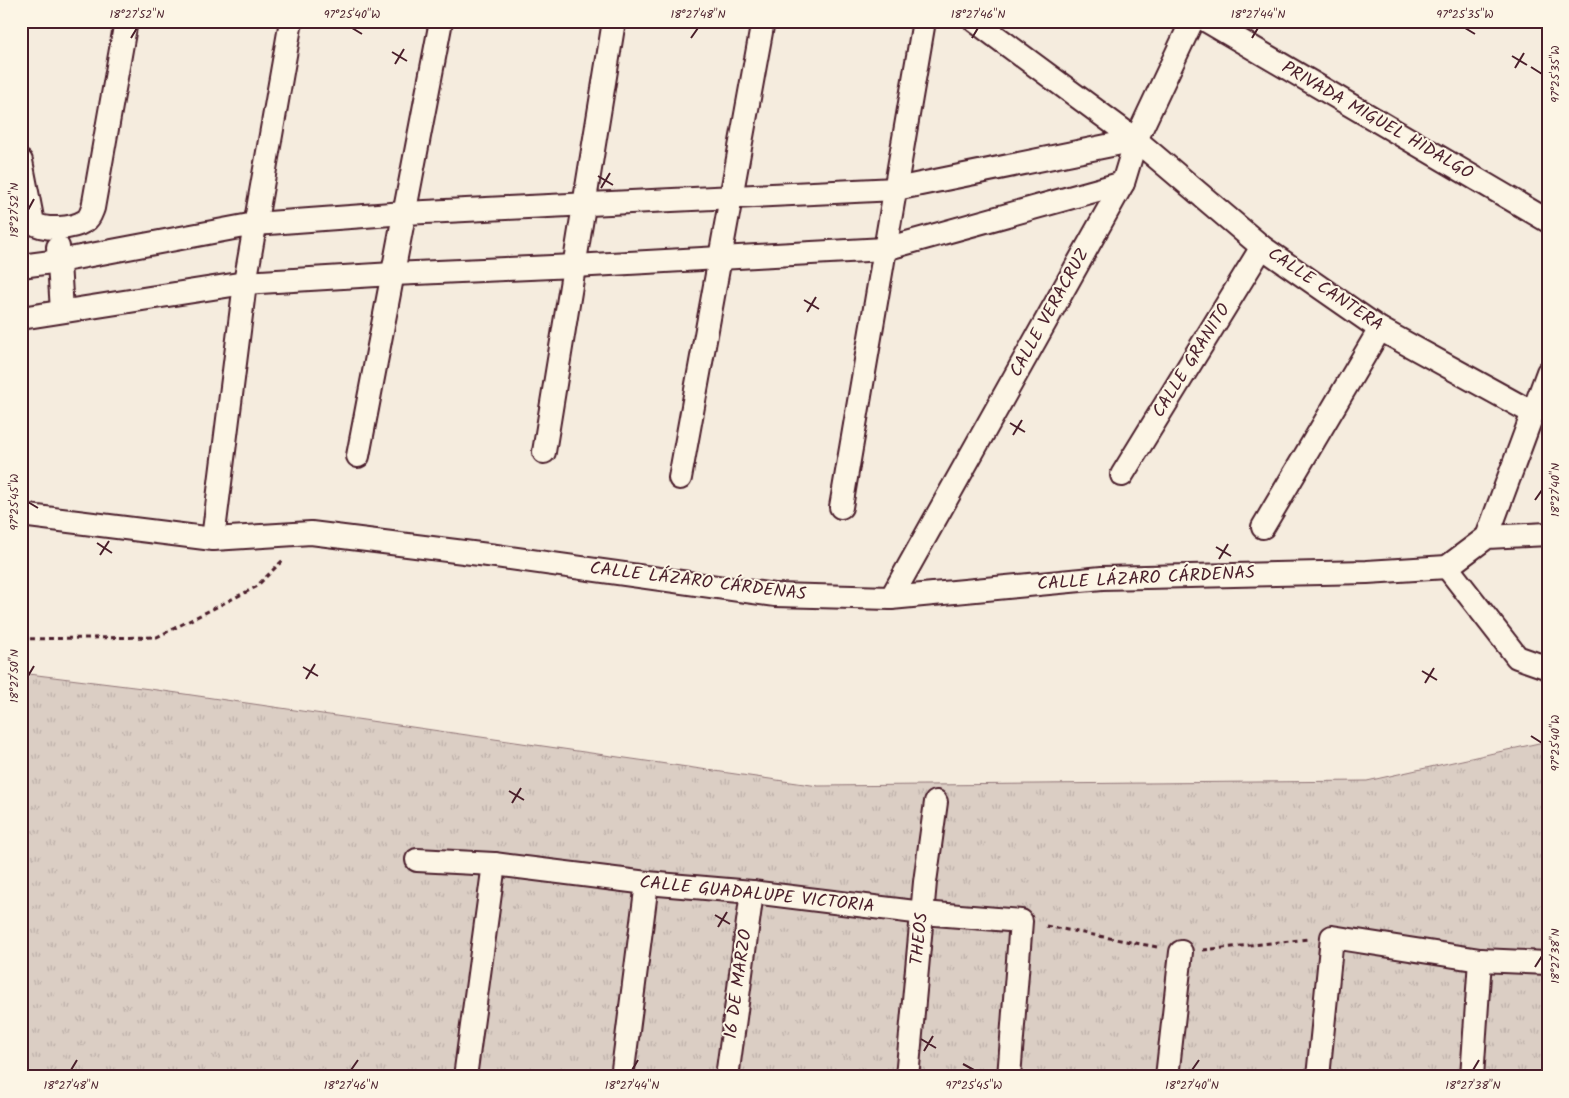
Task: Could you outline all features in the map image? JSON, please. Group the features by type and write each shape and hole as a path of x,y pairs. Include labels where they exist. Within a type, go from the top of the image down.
{"street":[{"path":"21,161 33,224 40,228 56,229 84,222 90,217 94,208 126,21"},
{"path":"213,539 244,283 291,21"},
{"path":"358,456 441,21"},
{"path":"544,452 614,21"},
{"path":"680,478 763,21"},
{"path":"841,507 924,21"},
{"name":"CALLE CANTERA","path":"975,21 1136,140 1262,247 1380,329 1532,413"},
{"name":"CALLE VERACRUZ","path":"891,598 1123,183 1136,140 1192,21"},
{"name":"PRIVADA MIGUEL HIDALGO","path":"1207,21 1548,221"},
{"path":"21,266 58,261 255,224 405,213 896,189 1136,140"},
{"path":"21,318 244,283 885,249 1123,183"},
{"path":"56,229 62,311"},
{"name":"CALLE GRANITO","path":"1122,475 1262,247"},
{"path":"1263,527 1380,329"},
{"path":"1487,538 1548,372"},
{"name":"CALLE LÁZARO CÁRDENAS","path":"21,515 213,539 310,533 496,556 775,595 891,598 1102,578 1367,572 1447,567"},
{"path":"1548,534 1487,538 1447,567 1517,657 1548,668"},
{"name":"THEOS","path":"907,1077 922,914 936,802"},
{"name":"CALLE GUADALUPE VICTORIA","path":"417,860 494,864 647,883 752,892 922,914 1020,921 1009,1077"},
{"path":"466,1077 494,864"},
{"path":"622,1077 647,883"},
{"name":"16 DE MARZO","path":"727,1077 752,892"},
{"path":"1318,1077 1332,936 1480,960 1548,963"},
{"path":"1167,1077 1180,952"},
{"path":"1472,1077 1480,960"}],"path":[{"path":"21,639 157,637 256,587 283,560"}],"green space":[{"path":"21,673 150,689 818,786 1367,781 1548,741 1548,1077 21,1077"}]}
